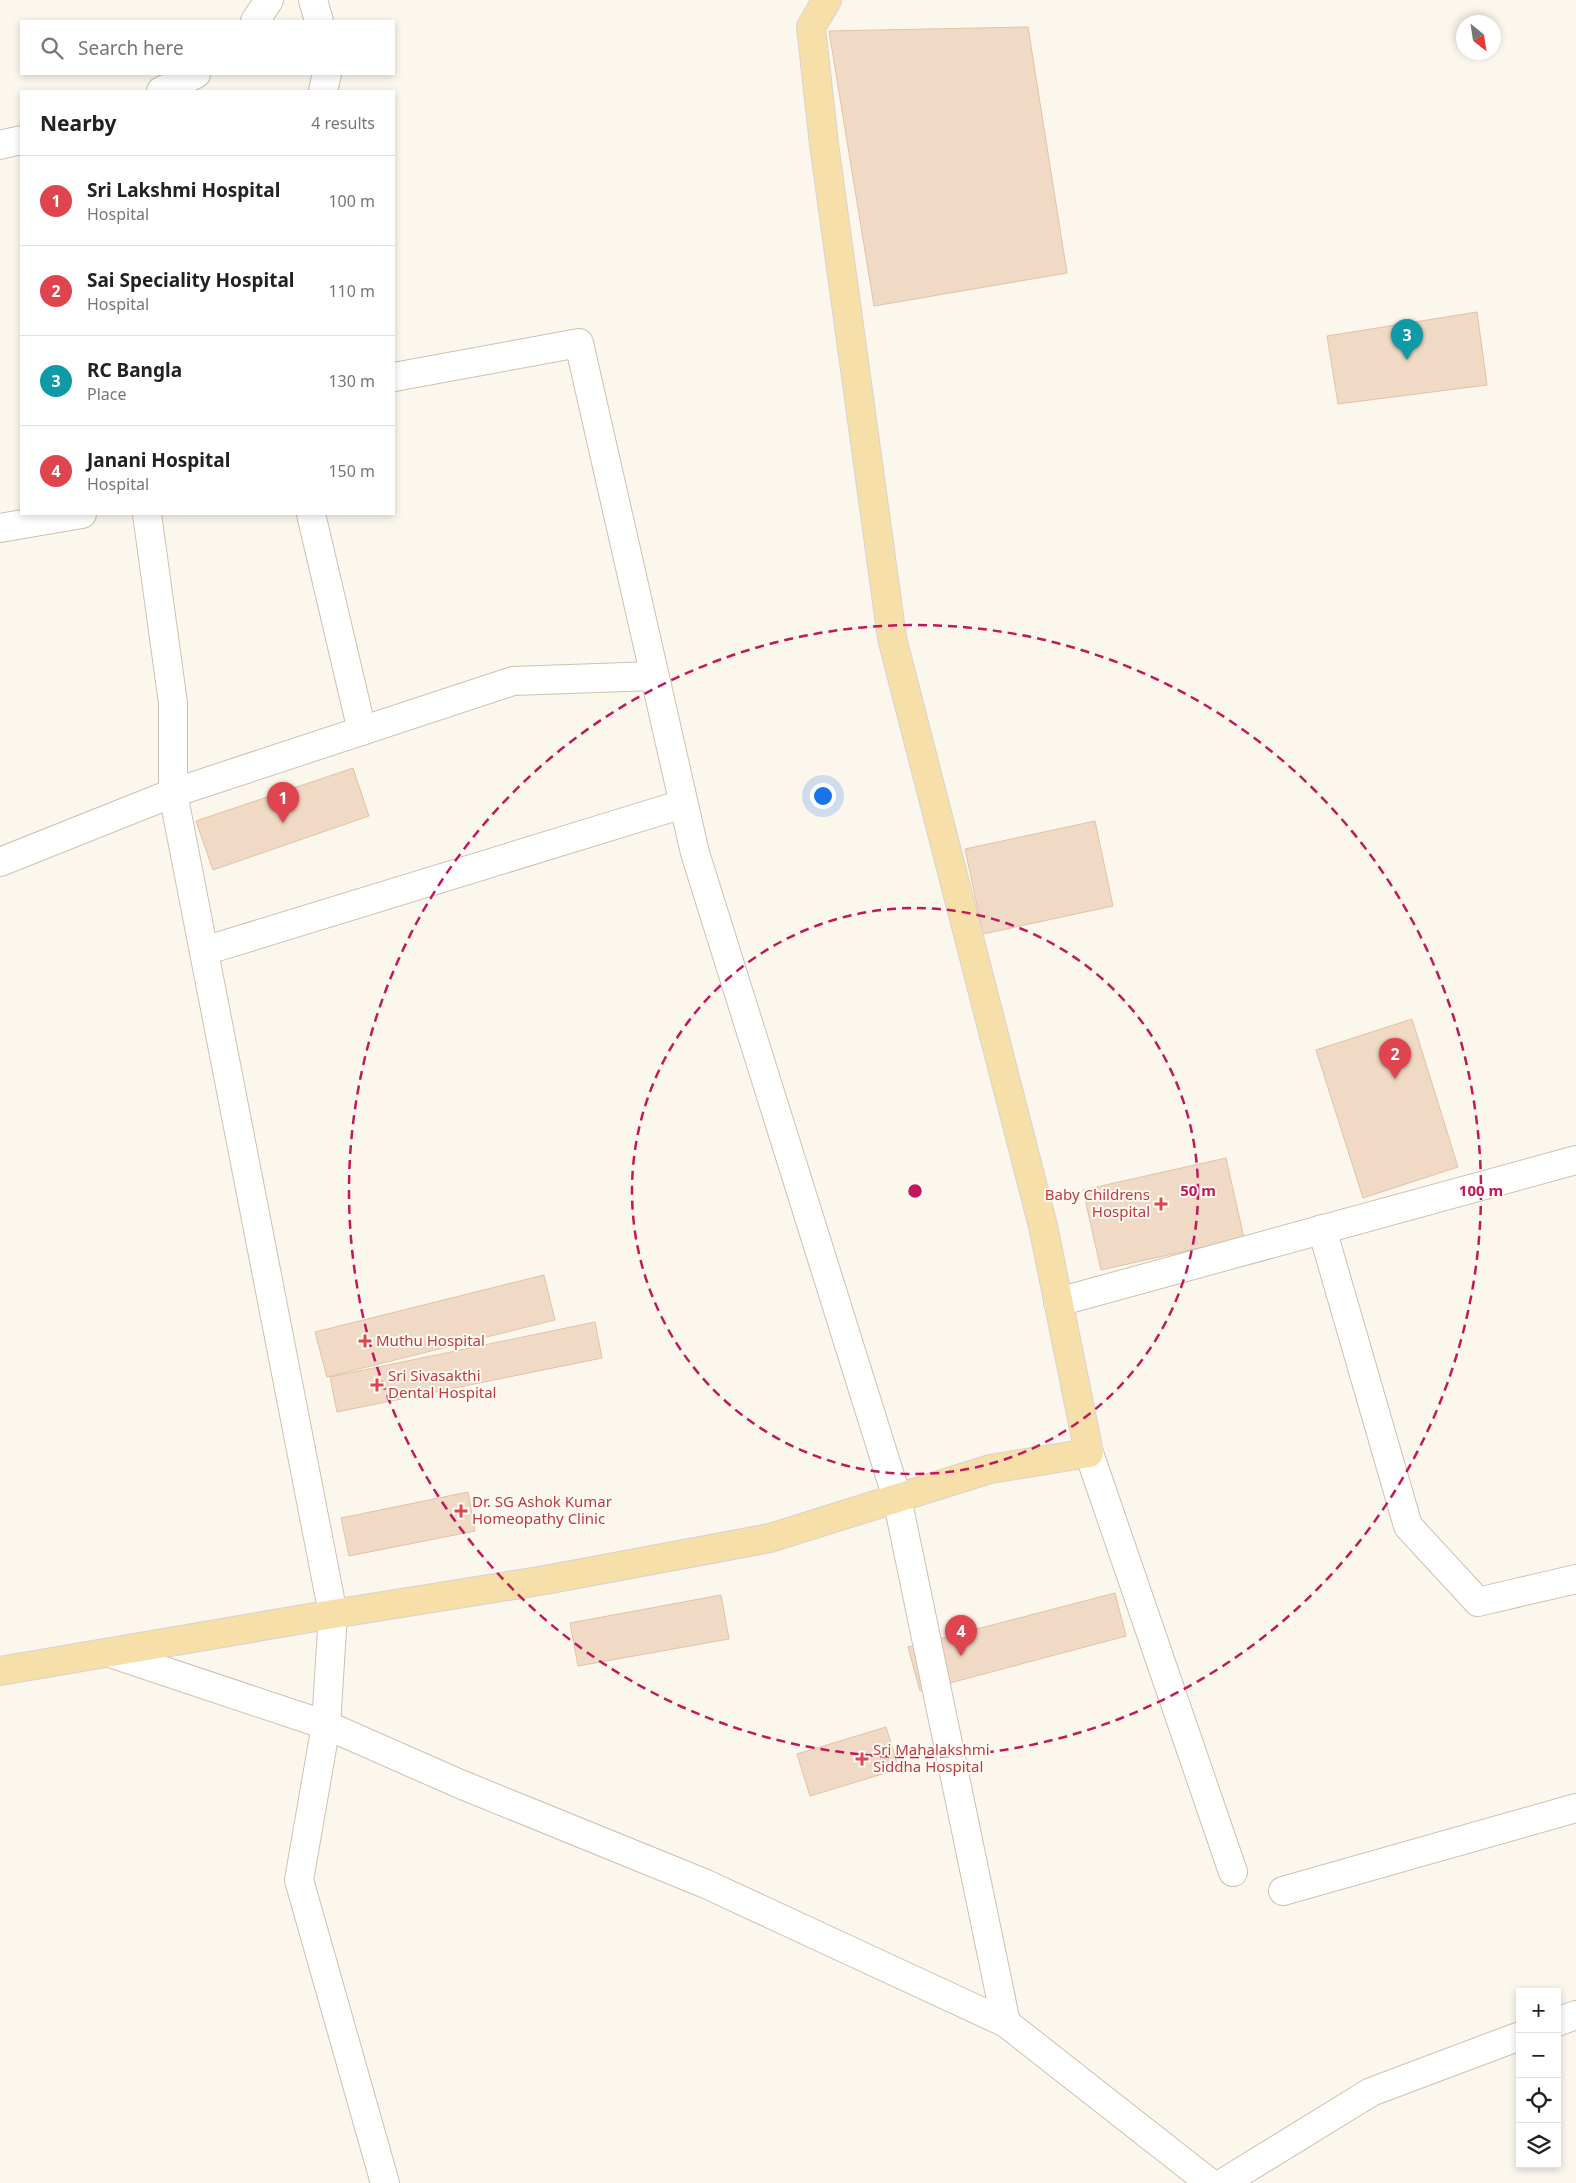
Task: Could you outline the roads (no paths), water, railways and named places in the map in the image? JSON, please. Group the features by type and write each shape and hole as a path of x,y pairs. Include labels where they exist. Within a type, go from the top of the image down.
{"main road":[{"path":"0,1671 545,1580 770,1538 990,1469 1089,1453 1043,1226 892,638 824,144 811,27 827,0"}],"street":[{"path":"250,0 254,20"},
{"path":"255,20 269,0"},
{"path":"313,0 319,20"},
{"path":"163,90 194,75"},
{"path":"323,90 327,75"},
{"path":"0,145 20,140"},
{"path":"395,377 579,343 694,853 897,1498 1006,2023"},
{"path":"0,528 76,515"},
{"path":"148,515 173,703 173,793 333,1614 326,1725 298,1880 385,2183"},
{"path":"311,515 362,731"},
{"path":"0,862 173,793 513,681 654,676"},
{"path":"204,951 683,804"},
{"path":"1058,1302 1576,1160"},
{"path":"1322,1229 1408,1526 1478,1602 1576,1579"},
{"path":"1089,1453 1233,1872"},
{"path":"110,1653 326,1725 460,1784 706,1884 1006,2023 1210,2183"},
{"path":"1283,1891 1576,1808"},
{"path":"1561,2021 1576,2015"},
{"path":"1223,2183 1371,2092 1516,2038"}],"place":[{"name":"RC Bangla","path":"1407,360"},
{"name":"Sri Lakshmi Hospital","path":"283,823"},
{"name":"Sai Speciality Hospital","path":"1395,1079"},
{"name":"Baby Childrens Hospital","path":"1161,1204"},
{"name":"Muthu Hospital","path":"365,1341"},
{"name":"Sri Sivasakthi Dental Hospital","path":"377,1385"},
{"name":"Dr. SG Ashok Kumar Homeopathy Clinic","path":"461,1511"},
{"name":"Janani Hospital","path":"961,1656"},
{"name":"Sri Mahalakshmi Siddha Hospital","path":"862,1759"}]}
